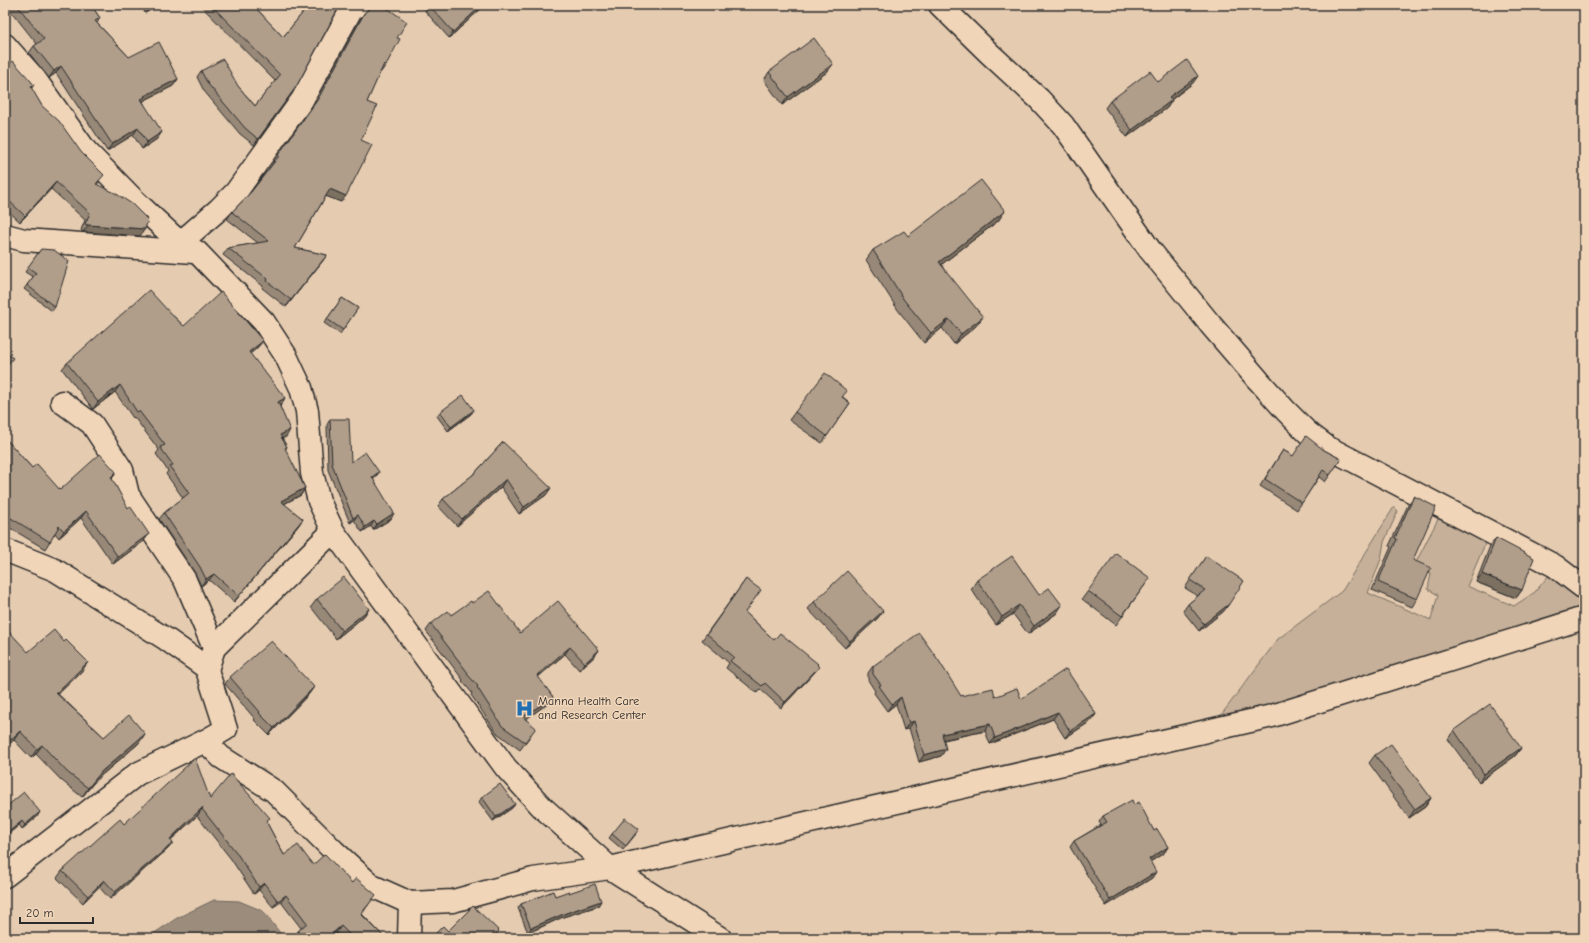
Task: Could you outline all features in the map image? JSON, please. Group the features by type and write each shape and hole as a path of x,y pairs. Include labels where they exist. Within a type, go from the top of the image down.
{"street":[{"path":"188,248 218,210 236,192 302,100 351,10 359,5"},
{"path":"940,5 989,54 1039,99 1063,125 1155,256 1259,382 1307,432 1333,451 1555,566 1584,588"},
{"path":"5,45 35,78 86,150 135,201 188,248 264,322 289,363 301,388 307,412 312,473 319,501 333,531 506,768 542,807 610,868 720,938"},
{"path":"5,235 24,240 188,248"},
{"path":"62,402 92,424 122,470 128,495 185,580 214,648"},
{"path":"5,876 137,774 205,741 226,729 208,670 210,656 214,648 333,531"},
{"path":"5,550 55,570 166,639 208,670"},
{"path":"205,741 221,757 274,791 334,851 372,886 410,903 453,901 533,879 610,868 1272,716 1584,618"},
{"path":"409,938 410,903"}],"shaded area":[{"path":"1394,507 1398,511 1384,542 1381,559 1368,593 1431,620 1438,595 1428,589 1431,573 1415,564 1438,519 1488,537 1467,586 1514,606 1535,592 1559,563 1582,596 1578,611 1216,722 1278,639 1342,591"},
{"path":"214,900 239,901 263,911 284,938 147,938 177,918"}],"building":[{"path":"17,5 91,5 100,18 95,21 129,57 159,42 178,79 144,96 145,97 141,99 162,132 147,142 138,128 112,144 61,66 54,71 34,46 44,39"},
{"path":"211,5 253,5 283,37 309,5 340,5 296,87 258,139 245,128 208,84 201,71 223,59 238,86 255,106 280,75"},
{"path":"374,5 383,5 407,22 397,38 400,39 386,65 384,64 367,102 377,106 361,140 372,145 346,196 330,189 295,248 327,255 291,300 267,281 268,279 228,248 269,241 232,212 251,192 279,156 278,155 318,99 365,12"},
{"path":"429,5 482,5 453,32"},
{"path":"814,38 833,64 788,97 769,72"},
{"path":"5,59 9,64 13,61 30,80 34,85 31,87 42,106 59,121 81,152 104,175 96,184 115,193 132,204 148,220 145,229 85,224 90,213 56,182 25,216 5,197"},
{"path":"1187,60 1198,76 1169,97 1172,100 1132,130 1110,101 1150,71 1158,82"},
{"path":"981,180 1005,211 939,262 983,317 961,334 949,319 931,333 904,300 873,250 904,231 908,236"},
{"path":"41,249 54,250 69,261 55,307 27,285 36,273 28,267"},
{"path":"149,290 184,326 221,292 263,341 249,352 285,398 278,402 290,430 280,435 287,447 285,448 305,488 281,501 303,519 239,596 214,574 206,579 200,567 164,513 189,493 170,467 173,465 160,447 165,445 139,411 137,412 120,385 98,402 67,363"},
{"path":"342,298 358,308 343,330 327,319"},
{"path":"5,352 13,358 5,368"},
{"path":"825,373 847,391 842,397 850,403 827,436 795,412"},
{"path":"463,395 474,410 451,427 440,412"},
{"path":"330,419 349,419 351,462 365,452 379,472 372,477 394,513 377,524 374,521 365,527 358,515 353,518 332,464"},
{"path":"1306,436 1324,450 1341,459 1330,475 1323,470 1302,503 1265,479 1283,450 1293,456"},
{"path":"5,438 32,468 37,464 60,490 100,454 116,472 111,477 128,508 130,506 149,534 118,557 86,511 64,531 59,526 50,542 6,515 5,517"},
{"path":"503,442 551,488 524,507 506,479 462,519 443,499 475,473"},
{"path":"1414,496 1436,507 1413,560 1431,568 1417,599 1378,582 1397,539 1395,538"},
{"path":"1496,538 1534,558 1522,590 1482,574"},
{"path":"1116,553 1150,578 1122,616 1088,591"},
{"path":"1012,556 1039,595 1049,588 1062,605 1034,626 1019,605 1002,617 977,580"},
{"path":"1206,556 1244,581 1229,604 1204,624 1188,604 1205,590 1190,580"},
{"path":"847,571 883,611 850,641 814,602"},
{"path":"344,577 369,609 342,631 317,599"},
{"path":"746,579 761,590 745,612 774,640 780,633 818,664 817,665 819,667 785,702 765,683 762,686 730,661 734,657 707,634"},
{"path":"489,591 520,633 558,601 599,650 585,663 570,647 537,675 553,697 523,717 536,728 525,742 502,726 477,687 478,686 467,674 468,673 431,624 448,611 451,615"},
{"path":"5,627 28,652 54,630 64,642 66,640 88,662 56,693 104,737 129,715 145,734 102,771 88,788 67,772 42,745 37,749 20,731 5,745"},
{"path":"919,633 961,696 993,688 995,697 1017,688 1021,699 1066,669 1096,714 1070,731 1058,712 995,738 990,724 942,734 946,749 924,755 914,721 909,723 901,697 892,704 879,686 881,685 873,674 873,666"},
{"path":"271,641 314,687 274,728 259,713 260,712 230,677"},
{"path":"1490,704 1521,748 1484,774 1454,730"},
{"path":"1391,744 1431,798 1415,809 1375,755"},
{"path":"195,758 210,799 231,774 270,818 266,821 284,855 298,845 313,865 325,854 352,883 356,878 376,895 361,914 385,938 353,938 341,926 327,938 303,938 298,931 307,923 286,895 278,901 264,883 259,887 236,852 202,809 203,807 170,839 173,843 115,892 104,880 88,896 62,871 120,819 124,824"},
{"path":"500,784 515,804 496,817 482,797"},
{"path":"24,792 40,812 25,825 22,821 5,835 5,806 6,807"},
{"path":"1132,800 1134,805 1139,802 1154,831 1157,829 1168,847 1149,859 1156,872 1110,900 1074,841 1107,822 1103,816"},
{"path":"625,818 639,829 626,846 612,834"},
{"path":"595,884 601,901 566,913 531,928 521,904 553,891 555,896"},
{"path":"473,906 499,931 492,938 431,938 443,926 448,931"},
{"path":"5,925 14,938 5,938"}],"place":[{"name":"Manna Health Care and Research Center","path":"525,708"}]}
